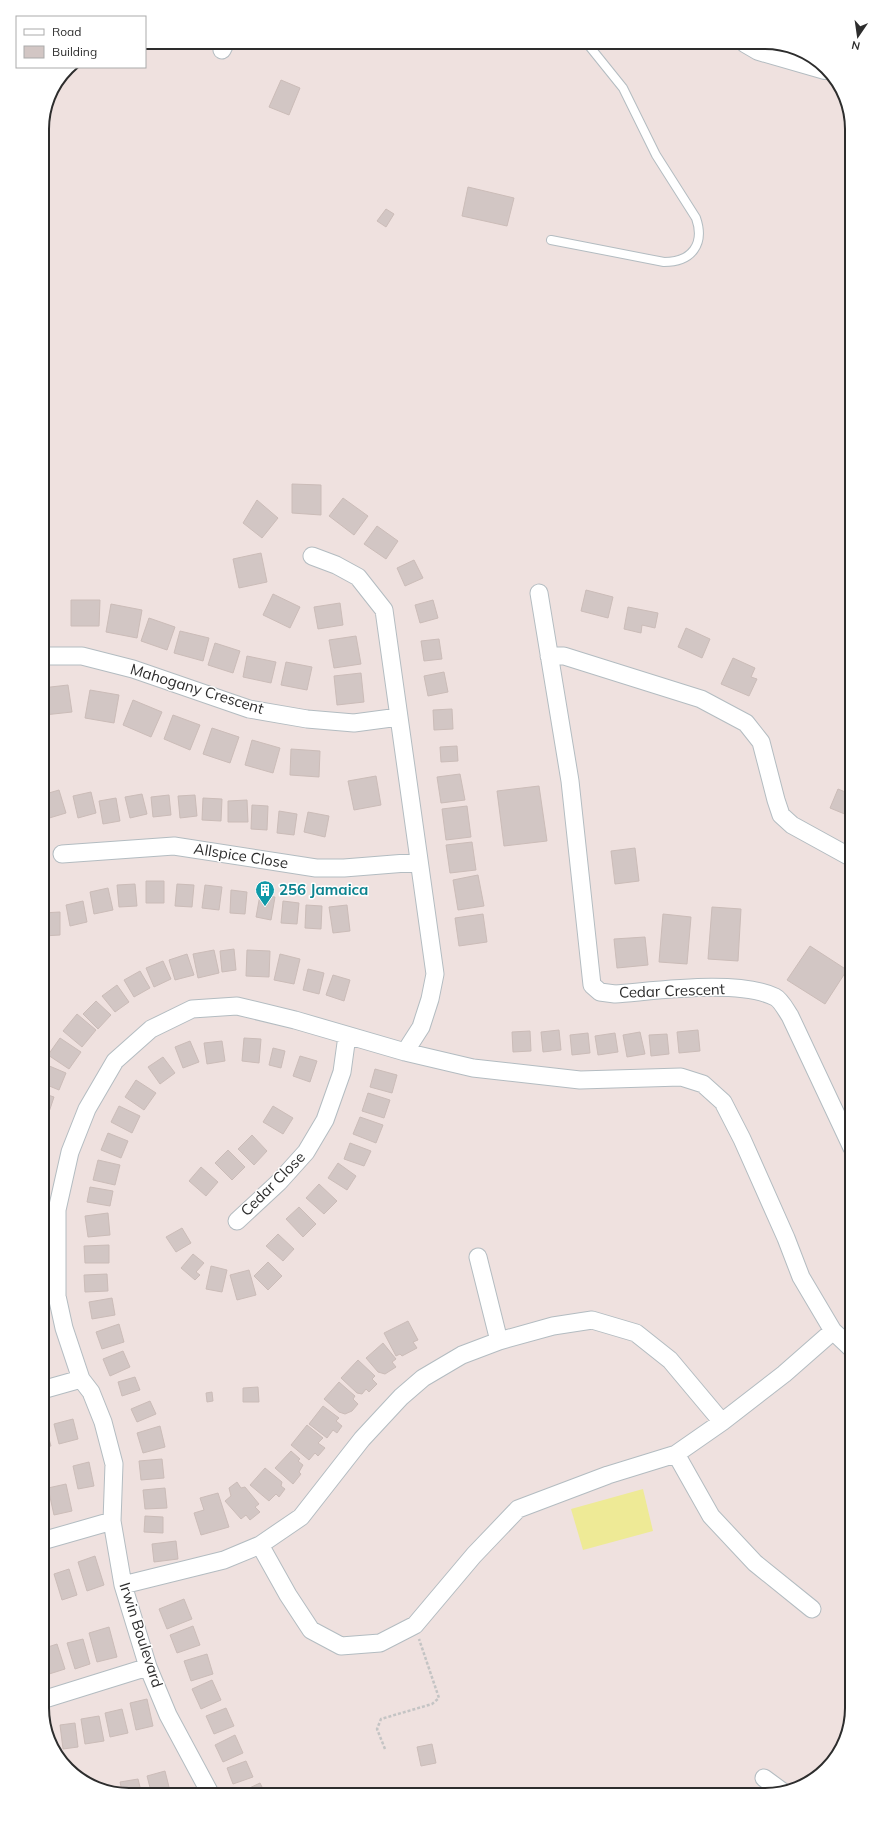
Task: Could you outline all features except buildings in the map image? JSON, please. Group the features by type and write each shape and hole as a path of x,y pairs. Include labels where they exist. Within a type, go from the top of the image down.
{"street":[{"path":"759,49 813,65"},
{"path":"312,556 358,577 384,610 435,974 430,999 421,1027 405,1052"},
{"path":"538,593 549,656 564,656 701,699 746,723 761,742 776,800 782,815 792,825 845,853"},
{"name":"Mahogany Crescent","path":"49,656 82,656 133,669 249,709 307,720 354,723 399,717"},
{"name":"Cedar Crescent","path":"549,656 570,781 592,986 600,992 615,994 715,987 759,991 776,998 790,1016 845,1133"},
{"name":"Allspice Close","path":"62,854 174,846 316,868 344,868 419,862"},
{"name":"Irwin Boulevard","path":"207,1788 168,1715 148,1667 123,1585 112,1521 114,1464 100,1414 91,1392 81,1380 64,1328 57,1296 57,1210 73,1145 87,1109 115,1061 151,1029 192,1009 237,1006 295,1020 405,1052 473,1068 573,1079 681,1077 703,1084 723,1102 742,1139 801,1277 833,1330 845,1342"},
{"name":"Cedar Close","path":"237,1221 279,1182 306,1152 325,1120 342,1072 347,1036"},
{"path":"478,1257 499,1341"},
{"path":"123,1585 224,1560 260,1545 301,1517 362,1439 401,1397 423,1378 462,1355 499,1341 553,1326 592,1320 636,1333 670,1360 722,1422"},
{"path":"260,1545 288,1595 311,1630 341,1646 380,1643 415,1625 474,1556 518,1509 608,1475 676,1454 722,1422 784,1374 833,1330"},
{"path":"49,1388 81,1380"},
{"path":"676,1454 711,1516 755,1563 812,1609"},
{"path":"49,1539 112,1521"},
{"path":"49,1698 148,1667"},
{"path":"764,1778 776,1787"}],"lane":[{"path":"551,240 664,262 674,262 691,254 697,246 699,237 699,227 696,218 656,154 623,88 592,49"}],"path":[{"path":"385,1749 378,1729 382,1719 432,1704 439,1698 415,1625"}],"shaded area":[{"path":"643,1489 653,1531 583,1550 571,1509"}],"place":[{"name":"256 Jamaica","path":"265,907"}]}
